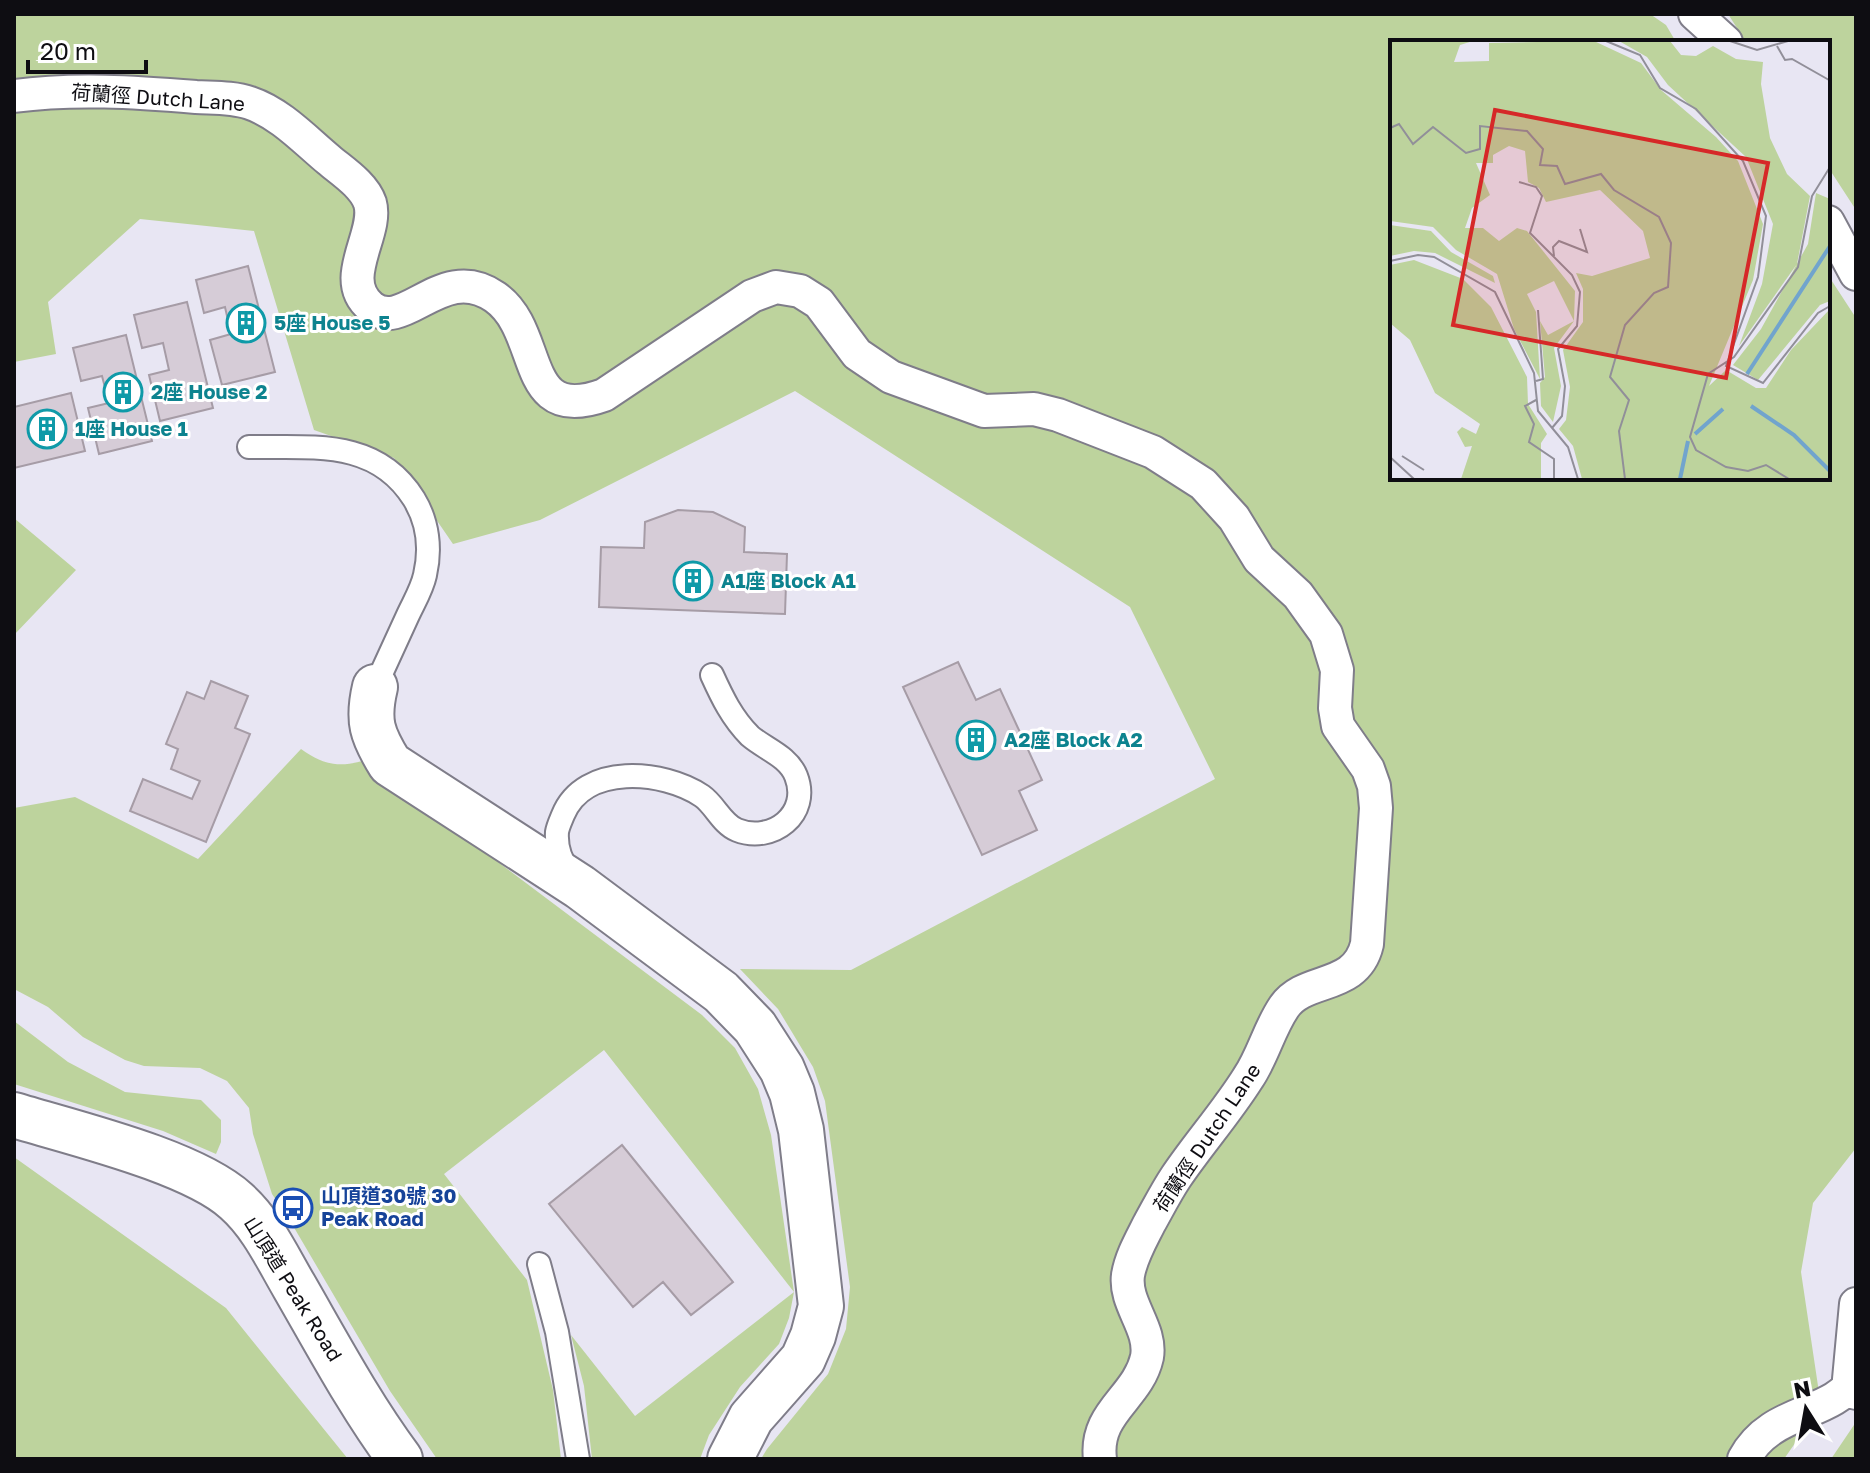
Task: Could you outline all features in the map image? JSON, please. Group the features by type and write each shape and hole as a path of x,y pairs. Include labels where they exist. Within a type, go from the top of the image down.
{"street":[{"path":"1695,14 1724,40"},
{"name":"荷蘭徑 Dutch Lane","path":"14,96 54,92 133,93 240,101 259,107 289,126 347,175 368,199 370,221 359,260 359,275 361,292 369,305 389,313 415,305 448,287 465,285 481,289 497,298 513,314 524,335 539,380 556,397 578,401 604,395 752,296 776,287 800,291 819,303 857,354 891,377 984,411 1045,411 1137,445 1172,462 1216,496 1234,518 1259,559 1308,607 1326,634 1334,660 1338,679 1335,708 1338,726 1368,769 1374,786 1376,808 1366,951 1347,974 1297,995 1285,1005 1251,1075 1177,1176 1140,1241 1128,1272 1128,1290 1145,1336 1146,1358 1136,1382 1101,1430 1100,1459"},
{"path":"1830,226 1856,274"},
{"path":"375,687 371,723 375,741 390,764 580,887 739,1008 773,1053 794,1100 801,1130 819,1273 819,1314 803,1359 751,1418 730,1459"},
{"name":"山頂道 Peak Road","path":"14,1115 153,1159 198,1178 234,1199 264,1235 365,1407 400,1459"},
{"path":"1744,1459 1751,1447 1772,1426 1853,1387 1856,1304"}],"lane":[{"path":"249,447 329,448 369,457 397,475 420,508 428,543 424,578 375,687"},
{"path":"580,887 561,861 557,830 569,802 594,782 624,777 666,779 704,797 733,828 754,835 778,829 792,816 800,795 795,774 782,758 751,736 727,708 712,675"},
{"path":"539,1264 560,1346 578,1459"}],"green space":[{"path":"14,14 1650,14 1666,25 1675,40 1390,40 1390,480 1830,480 1830,278 1856,318 1856,1148 1813,1203 1801,1272 1821,1406 1784,1459 761,1459 828,1374 846,1329 850,1287 825,1101 813,1067 778,1009 740,969 851,970 1215,779 1130,607 795,391 540,520 453,544 394,458 314,430 254,231 140,219 48,302 56,354 14,362"},
{"path":"1728,14 1856,14 1856,210 1830,170 1830,40 1745,40"},
{"path":"14,518 76,570 14,635"},
{"path":"301,749 334,764 369,759 434,814 702,1015 735,1048 758,1089 771,1135 794,1292 604,1050 444,1174 527,1280 553,1390 561,1459 437,1459 390,1391 272,1194 253,1134 249,1108 227,1081 200,1068 144,1066 125,1060 83,1037 48,1007 14,989 14,808 75,797 198,859"},
{"path":"14,1021 68,1062 125,1092 201,1100 221,1120 221,1142 216,1154 163,1131 14,1084"},
{"path":"14,1157 226,1308 348,1459 14,1459"},
{"path":"794,1292 789,1318 779,1344 740,1387 709,1435 700,1459 592,1459 584,1386 571,1335 635,1416"},
{"path":"1856,1422 1856,1459 1831,1459"}],"building":[{"name":"5座 House 5","path":"248,266 275,372 222,385 210,340 231,334 225,307 204,313 196,280"},
{"path":"187,302 213,408 160,421 149,375 169,370 163,343 142,348 134,315"},
{"name":"2座 House 2","path":"126,335 152,441 99,454 88,408 109,403 102,376 81,381 73,348"},
{"name":"1座 House 1","path":"71,393 85,451 14,468 14,407"},
{"name":"A1座 Block A1","path":"678,510 713,512 745,527 744,552 787,554 785,614 599,607 601,547 644,548 645,522"},
{"name":"A2座 Block A2","path":"958,662 976,700 1000,689 1042,780 1019,791 1037,830 982,855 903,687"},
{"path":"211,681 248,696 235,728 250,734 206,842 130,811 143,779 192,799 200,781 171,769 178,749 166,744 187,692 204,699"},
{"path":"622,1145 733,1282 691,1315 663,1282 633,1307 549,1204"}],"place":[{"name":"5座 House 5","path":"246,323"},
{"name":"2座 House 2","path":"123,392"},
{"name":"1座 House 1","path":"47,429"},
{"name":"A1座 Block A1","path":"693,581"},
{"name":"A2座 Block A2","path":"976,740"},
{"name":"山頂道30號 30 Peak Road","path":"293,1208"}]}
